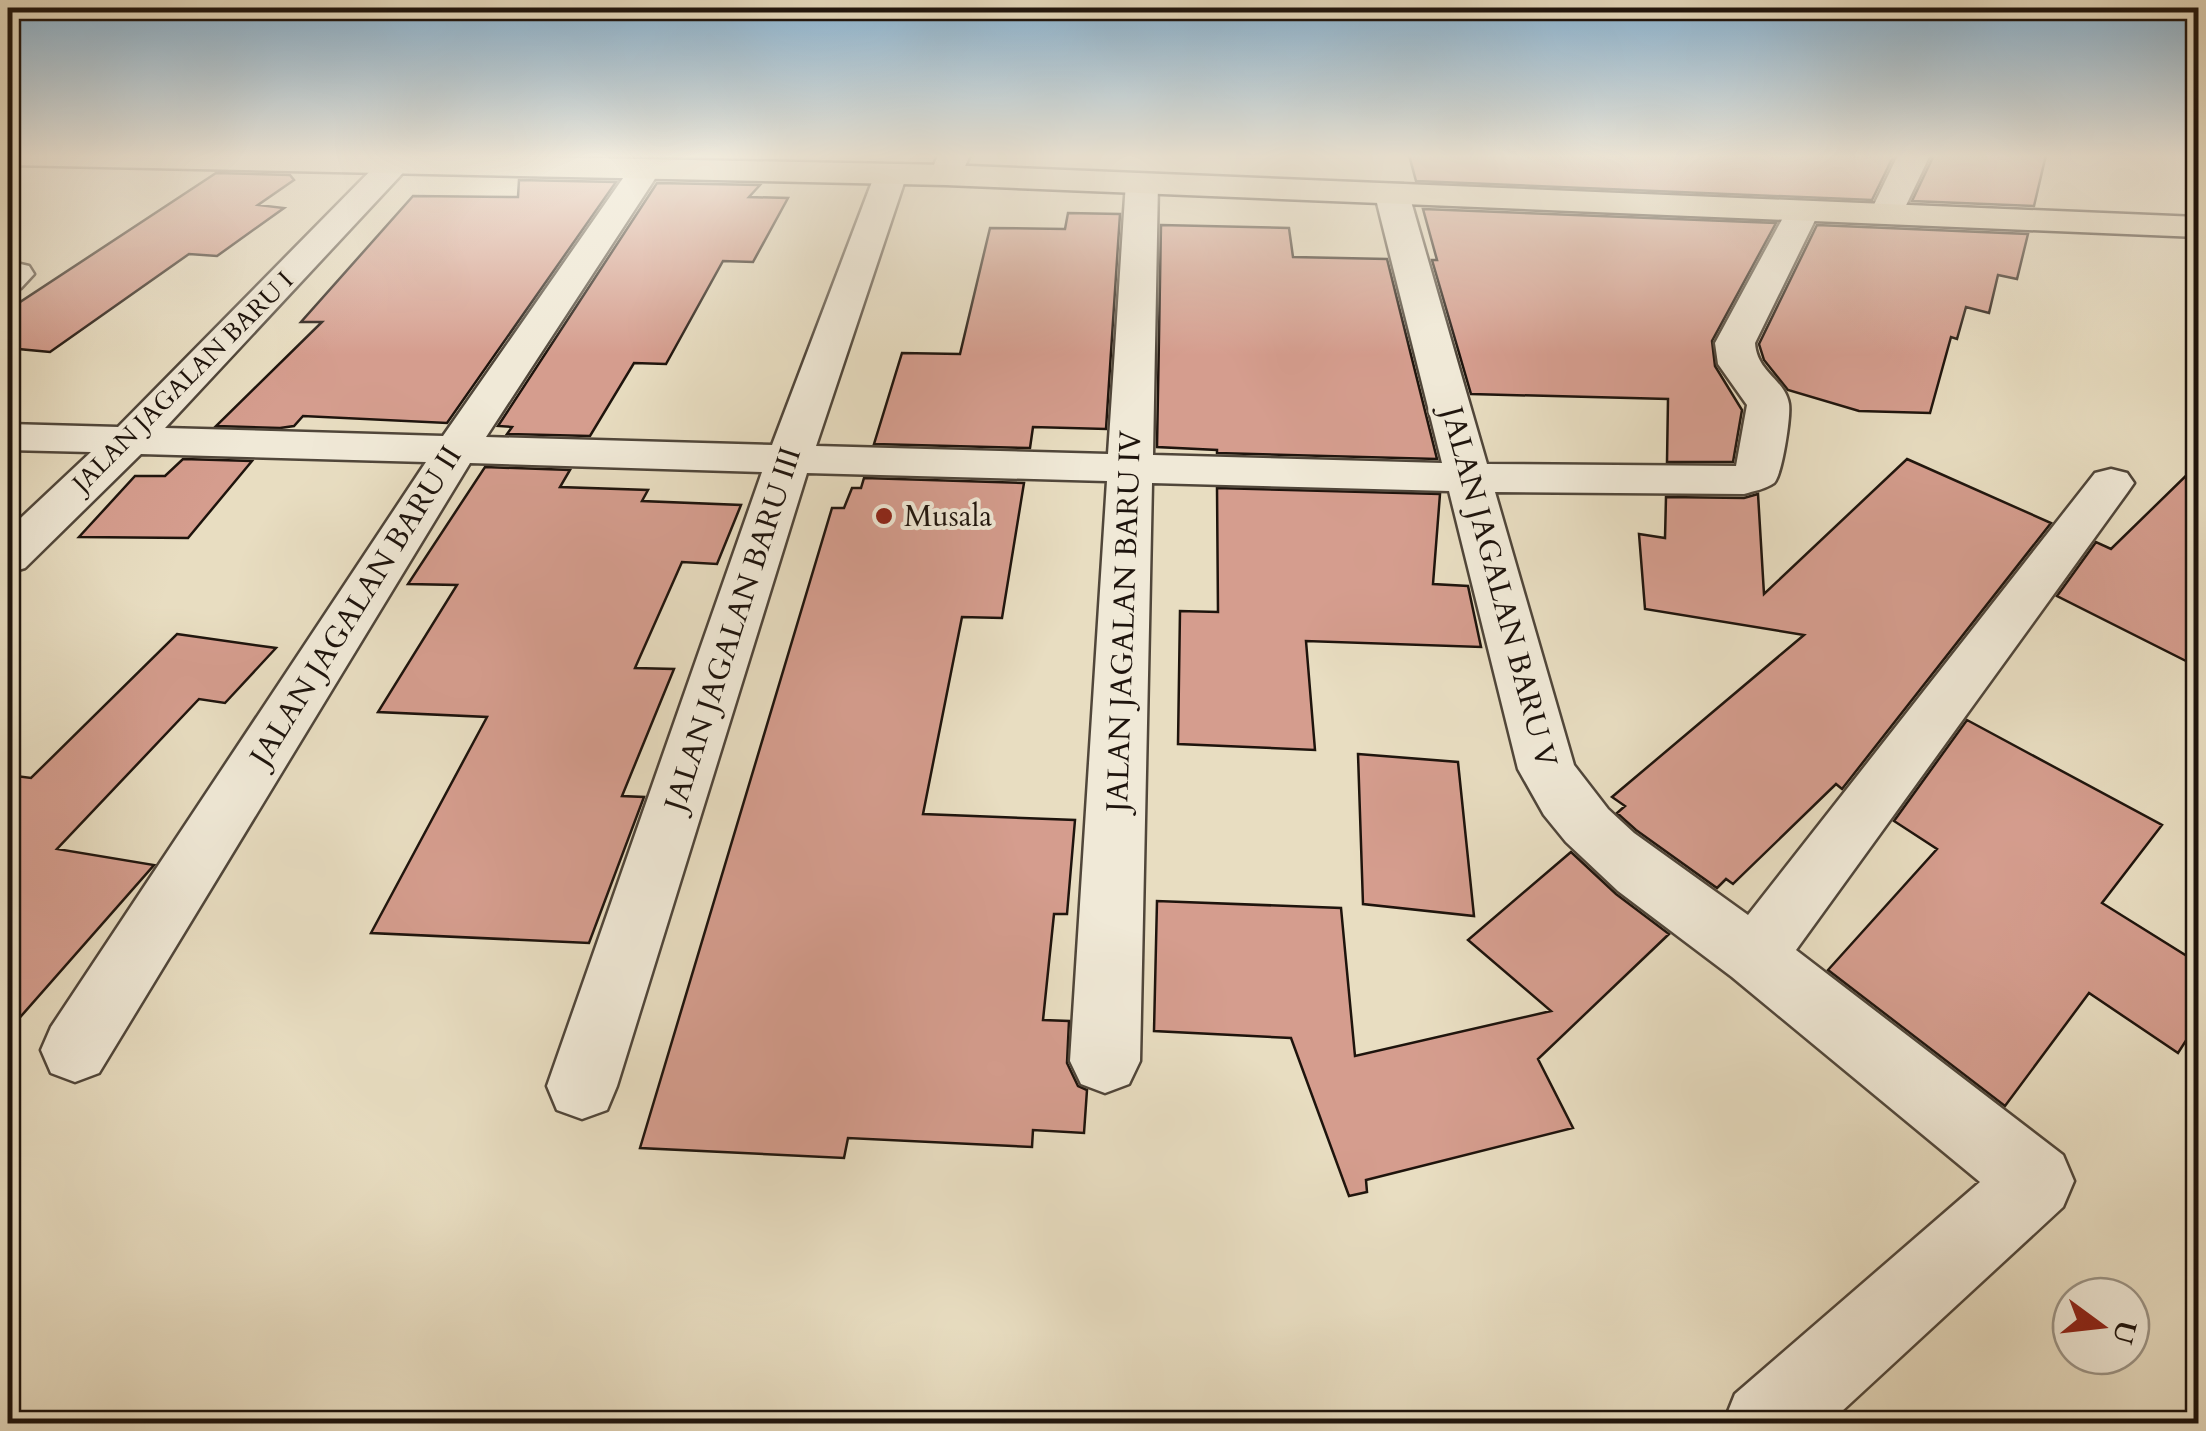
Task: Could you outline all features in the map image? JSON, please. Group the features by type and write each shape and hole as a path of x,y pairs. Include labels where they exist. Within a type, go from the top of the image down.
{"main road":[{"path":"2090,222 2198,227"}],"street":[{"name":"JALAN JAGALAN BARU I","path":"8,557 126,443 340,222"},
{"name":"JALAN JAGALAN BARU II","path":"75,1050 456,448 610,222"},
{"name":"JALAN JAGALAN BARU III","path":"582,1086 789,459 873,222"},
{"name":"JALAN JAGALAN BARU IV","path":"1105,1061 1140,222"},
{"name":"JALAN JAGALAN BARU V","path":"1399,222 1547,769 1562,798 1601,840 2037,1181 1766,1424"},
{"path":"8,438 1130,470 1732,481 1758,473 1768,405 1765,394 1743,374 1734,359 1735,343 1797,222"},
{"path":"1754,956 2111,482"}],"building":[{"path":"142,222 265,222 217,256 189,254 50,352 8,348 8,310"},
{"path":"390,222 588,222 447,423 303,416 294,426 280,428 216,426 322,322 301,322"},
{"path":"632,222 775,222 753,262 723,261 666,364 634,363 590,436 507,434 512,427 498,426"},
{"path":"1066,222 1119,222 1106,429 1033,427 1030,448 874,444 902,353 960,354 990,228 1065,229"},
{"path":"1427,222 1776,223 1712,341 1715,366 1742,410 1733,462 1667,462 1668,399 1471,394 1432,260 1437,260"},
{"path":"1161,225 1289,228 1293,257 1387,259 1437,459 1217,453 1157,447"},
{"path":"1817,225 2028,234 2017,279 1998,275 1989,313 1966,307 1957,339 1951,337 1930,413 1859,411 1788,390 1764,360 1759,344"},
{"path":"183,459 252,461 188,538 79,537 135,476 165,476"},
{"path":"1907,459 2051,523 1842,789 1836,784 1733,884 1726,879 1717,888 1636,830 1617,813 1625,806 1612,797 1804,635 1645,609 1639,534 1665,538 1666,497 1744,498 1758,494 1764,594"},
{"path":"2198,464 2198,667 2057,596 2096,542 2111,549"},
{"path":"485,467 570,470 560,487 648,490 642,501 741,505 717,564 682,562 635,668 674,669 622,796 644,797 589,943 371,933 487,717 378,712 457,585 408,584"},
{"path":"864,478 1024,483 1002,618 962,617 923,814 1075,820 1067,914 1054,914 1043,1020 1069,1021 1067,1063 1078,1086 1087,1090 1084,1133 1033,1130 1032,1147 848,1138 844,1158 640,1148 832,508 844,508 852,488 861,488"},
{"path":"1217,488 1440,494 1433,584 1468,586 1481,647 1306,641 1315,750 1178,744 1180,611 1218,612"},
{"path":"177,634 276,648 225,703 199,699 57,849 154,865 8,1031 8,775 31,778"},
{"path":"1967,720 2162,825 2102,903 2198,963 2198,1022 2178,1053 2089,993 2005,1106 1828,970 1937,849 1894,821"},
{"path":"1358,754 1458,762 1474,916 1363,904"},
{"path":"1571,852 1616,894 1669,934 1538,1059 1573,1128 1366,1180 1367,1192 1349,1196 1291,1038 1154,1031 1157,901 1341,908 1355,1056 1551,1011 1468,940"}],"place":[{"name":"Musala","path":"884,516"}]}
